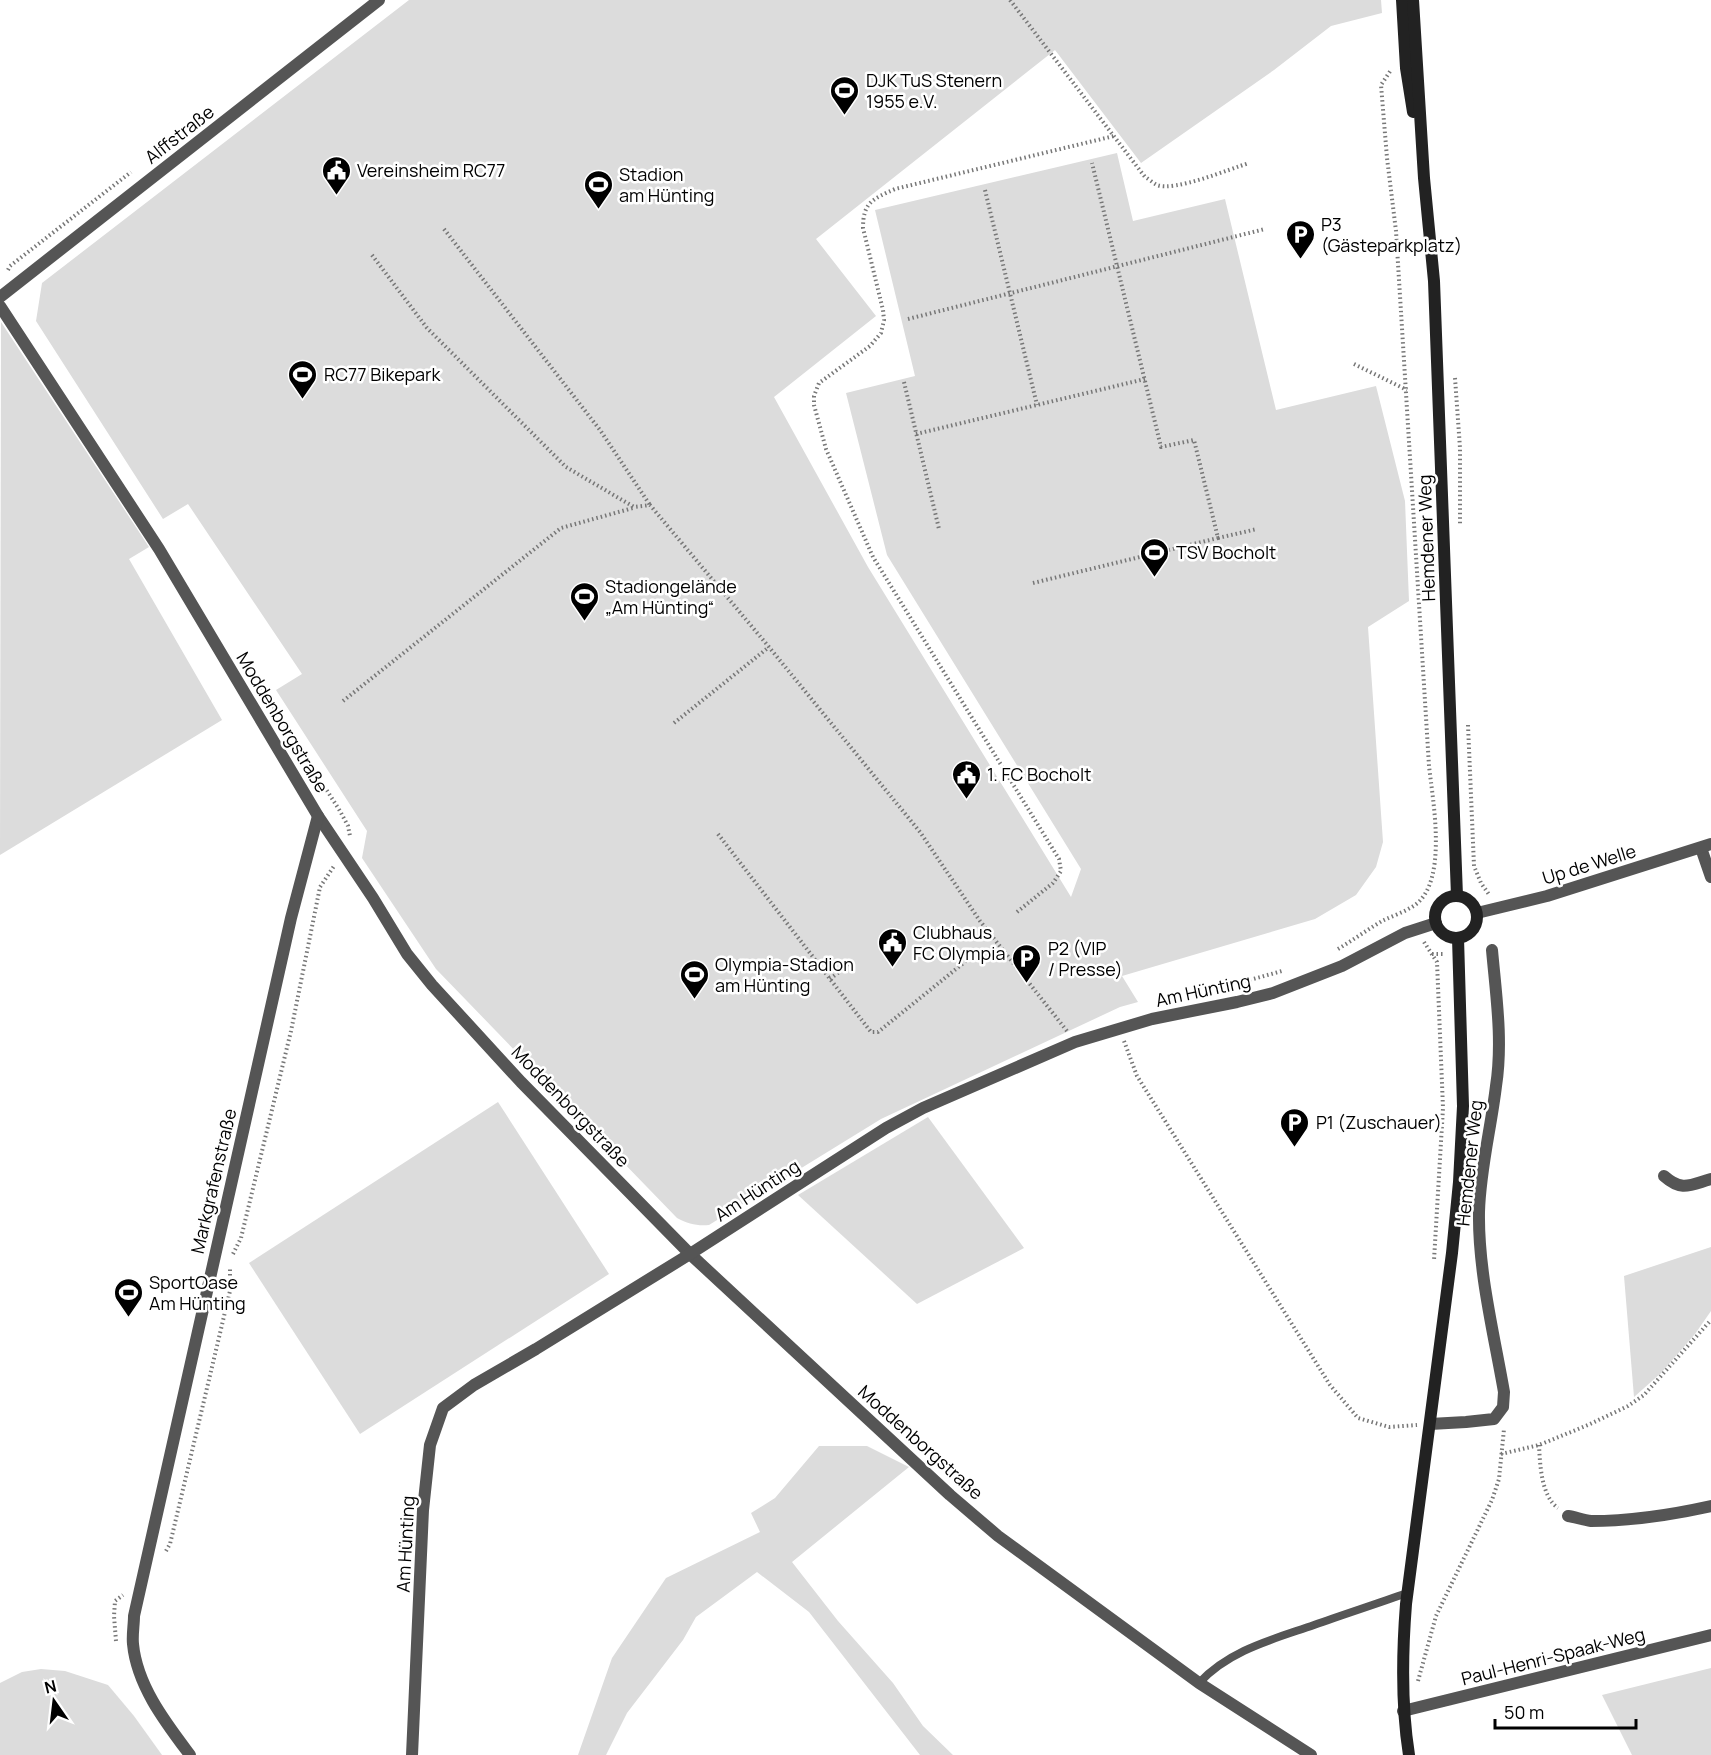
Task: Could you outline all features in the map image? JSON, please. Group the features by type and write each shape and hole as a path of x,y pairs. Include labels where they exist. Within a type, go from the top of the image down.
{"street":[{"name":"Alffstraße","path":"0,297 379,0"},
{"name":"Hemdener Weg","path":"1402,0 1406,68 1424,178"},
{"name":"Hemdener Weg","path":"1413,0 1424,178 1434,281 1457,896"},
{"name":"Moddenborgstraße","path":"0,306 159,549 318,816 407,954 432,985 521,1082 690,1254 916,1464 998,1536 1199,1683 1311,1755"},
{"name":"Markgrafenstraße","path":"190,1755 153,1702 140,1674 133,1644 134,1616 291,918 318,816"},
{"path":"1706,846 1711,877"},
{"name":"Up de Welle","path":"1477,913 1547,896 1706,846"},
{"path":"1449,897 1462,897 1472,903 1477,913 1473,930 1458,938 1446,936 1436,923 1437,908 1449,897"},
{"name":"Am Hünting","path":"412,1755 423,1510 430,1445 443,1408 474,1385 690,1254 886,1128 923,1108 1075,1042 1121,1028 1272,993 1342,966 1405,933 1436,923"},
{"name":"Hemdener Weg","path":"1409,1755 1403,1711 1402,1649 1407,1593 1452,1253 1459,1182 1463,1106 1458,938"},
{"name":"Hemdener Weg","path":"1492,950 1500,1046 1497,1086 1481,1188 1479,1242 1504,1392 1503,1407"},
{"path":"1664,1176 1674,1185 1687,1186 1711,1179"},
{"path":"1430,1424 1494,1419 1503,1407"},
{"path":"1568,1516 1588,1521 1618,1519 1689,1511 1711,1506"},
{"name":"Paul-Henri-Spaak-Weg","path":"1403,1711 1711,1635"}],"lane":[{"path":"1199,1683 1222,1662 1252,1646 1407,1593"}],"path":[{"path":"1010,0 1145,177 1159,186 1172,185 1194,181 1249,163"},
{"path":"1333,952 1383,921 1415,905 1427,893 1435,868 1434,819 1407,390 1396,231 1387,158 1382,85 1392,69"},
{"path":"1017,912 1053,883 1061,871 1059,859 873,557 826,449 814,405 814,396 819,383 870,346 881,333 884,320 883,310 863,228 866,207 874,199 895,189 1114,136"},
{"path":"1092,163 1161,447 1194,440 1218,538"},
{"path":"985,190 1036,405"},
{"path":"444,229 600,430 650,505 920,832 980,921 1075,1042"},
{"path":"908,319 1265,229"},
{"path":"372,255 427,328 566,467 634,507"},
{"path":"1354,364 1407,390"},
{"path":"916,434 1145,379"},
{"path":"904,382 939,530"},
{"path":"343,701 561,528 634,507 650,505"},
{"path":"1033,583 1257,529"},
{"path":"674,723 769,647"},
{"path":"160,1560 170,1544 189,1471 230,1291 230,1265 241,1238 291,1031 320,887 344,854 351,839 348,826 253,674"},
{"path":"718,834 871,1032 878,1032 966,961"},
{"path":"1432,954 1437,962 1443,1108 1433,1271"},
{"path":"830,979 852,962"},
{"path":"1221,988 1290,969"},
{"path":"1121,1028 1125,1049 1137,1076 1330,1385 1358,1418 1389,1427 1430,1424"},
{"path":"1501,1454 1539,1445 1628,1406 1644,1395 1711,1320"},
{"path":"1416,1685 1436,1616 1492,1500 1498,1479 1505,1422 1503,1407"},
{"path":"1414,1425 1416,1414"},
{"path":"1539,1445 1546,1491 1552,1505 1568,1516"},
{"path":"116,1644 115,1601 141,1580"}],"shaded area":[{"name":"Stadiongelände „Am Hünting“","path":"409,0 1381,0 1382,13 1331,26 1274,70 1141,163 1055,50 816,239 876,316 774,397 868,567 1071,897 1081,869 887,555 846,393 915,376 875,210 1117,153 1133,221 1225,199 1276,410 1376,386 1405,501 1409,601 1368,627 1383,842 1376,867 1356,895 1315,919 1122,976 1138,1002 1120,1007 881,1119 709,1225 693,1224 677,1218 436,969 362,858 367,831 276,690 302,674 188,504 163,519 36,321 42,283"},
{"path":"1,322 149,547 129,559 222,720 0,855"},
{"path":"498,1102 609,1274 360,1434 249,1263"},
{"path":"928,1117 1024,1248 917,1304 798,1195"},
{"path":"1711,1247 1711,1311 1695,1334 1661,1373 1634,1397 1624,1276"},
{"path":"819,1446 867,1446 909,1467 792,1562 838,1621 893,1683 923,1726 953,1755 920,1755 809,1612 757,1572 696,1617 683,1640 627,1713 606,1755 578,1755 612,1658 666,1578 760,1532 751,1513 775,1498"},
{"path":"1711,1668 1711,1755 1632,1755 1602,1695"},
{"path":"41,1669 65,1671 108,1685 162,1755 0,1755 0,1683 22,1672"}],"place":[{"name":"DJK TuS Stenern 1955 e.V.","path":"845,116"},
{"name":"Vereinsheim RC77","path":"336,196"},
{"name":"Stadion am Hünting","path":"598,210"},
{"name":"P3 (Gästeparkplatz)","path":"1300,260"},
{"name":"RC77 Bikepark","path":"303,400"},
{"name":"TSV Bocholt","path":"1155,578"},
{"name":"Stadiongelände „Am Hünting“","path":"584,622"},
{"name":"1. FC Bocholt","path":"966,800"},
{"name":"Clubhaus FC Olympia","path":"892,968"},
{"name":"P2 (VIP / Presse)","path":"1027,984"},
{"name":"Olympia-Stadion am Hünting","path":"694,1000"},
{"name":"P1 (Zuschauer)","path":"1295,1148"},
{"name":"SportOase Am Hünting","path":"128,1318"}]}
